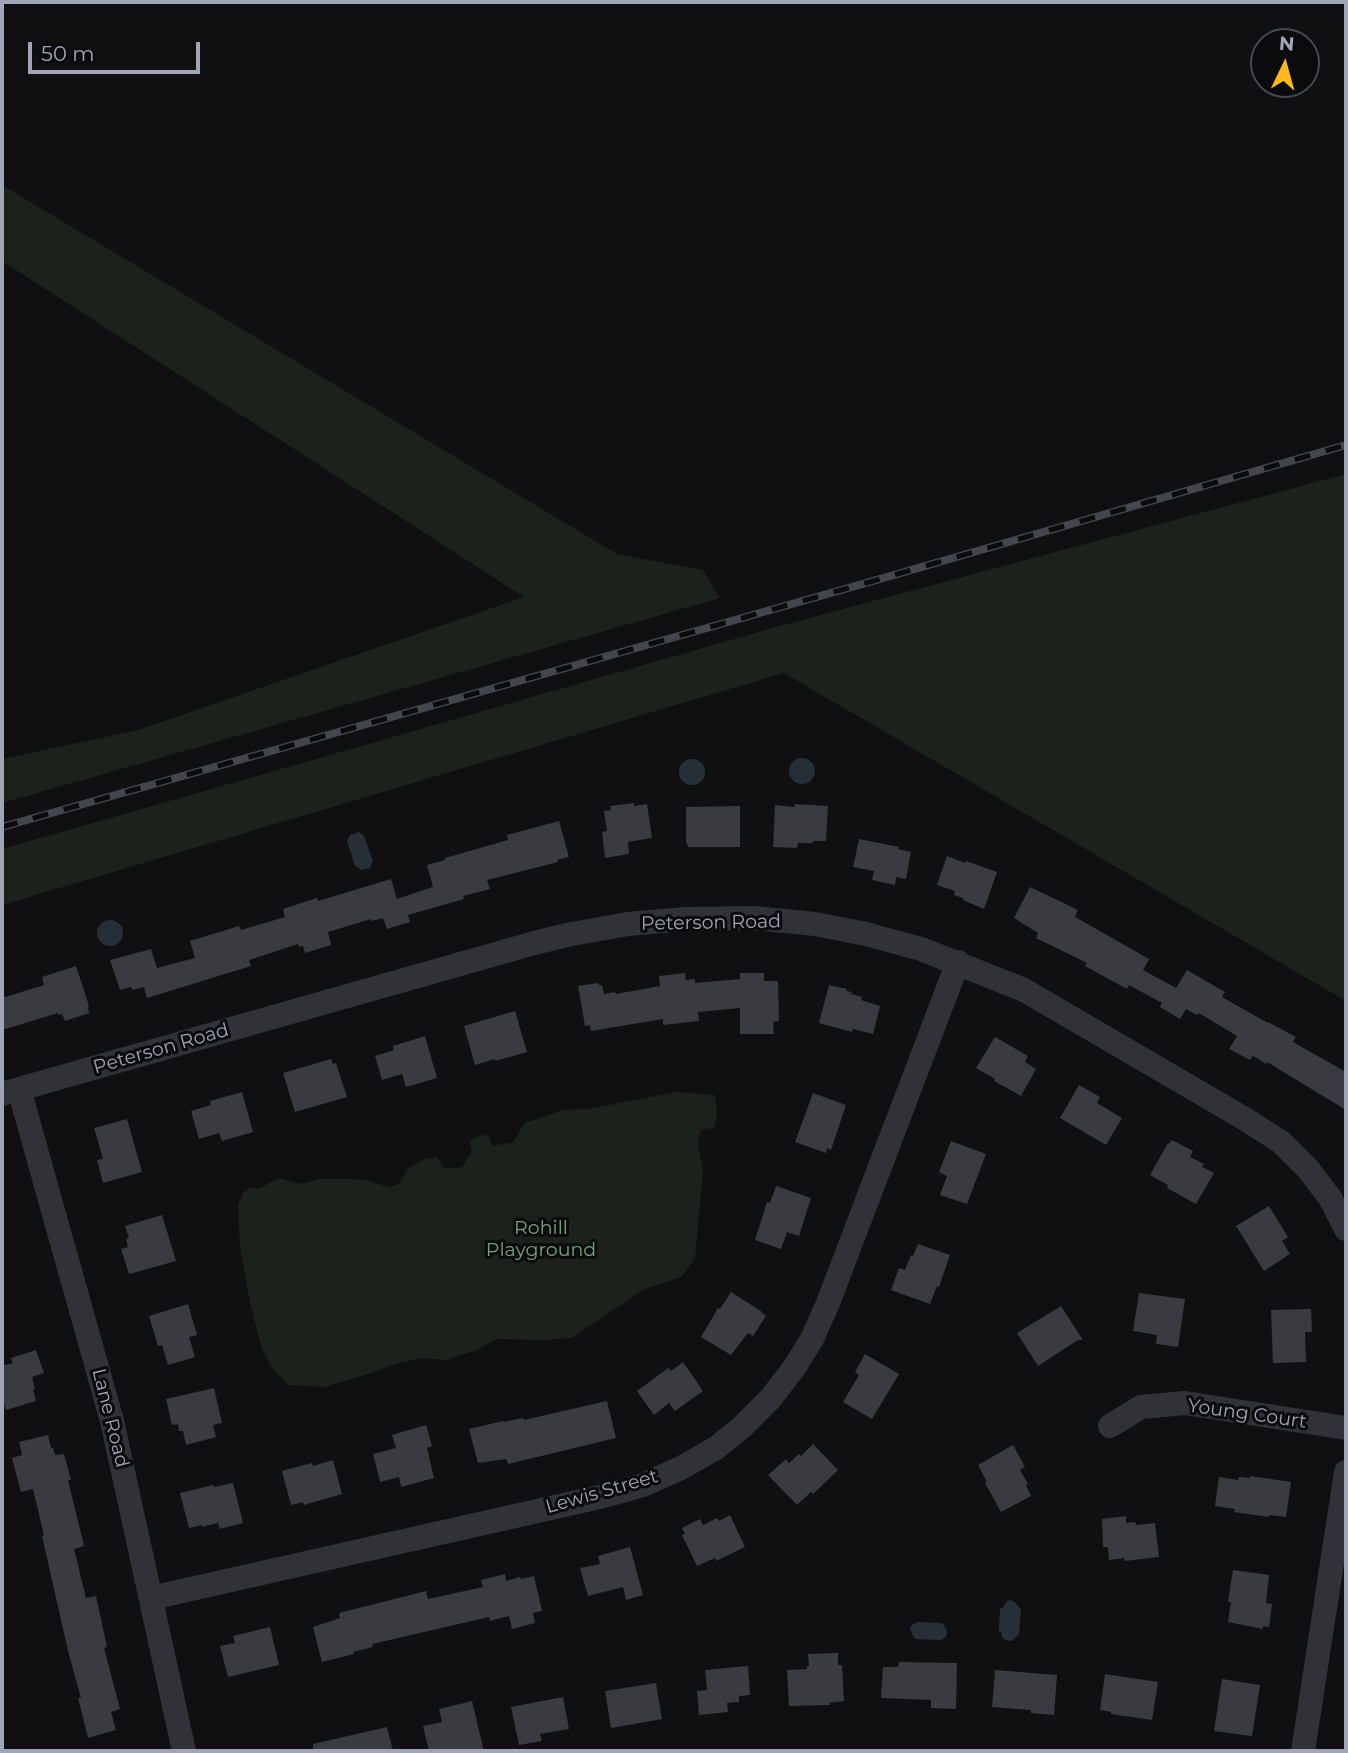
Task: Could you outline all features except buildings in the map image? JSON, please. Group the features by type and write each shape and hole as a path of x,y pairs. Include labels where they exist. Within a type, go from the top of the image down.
{"street":[{"name":"Peterson Road","path":"10,1092 572,934 685,919 754,918 815,924 921,949 1024,990 1281,1142 1308,1169 1330,1198 1346,1229"},
{"name":"Lewis Street","path":"151,1598 604,1496 643,1485 716,1448 770,1399 812,1339 958,962"},
{"name":"Lane Road","path":"10,1092 112,1420 184,1751"},
{"name":"Young Court","path":"1110,1426 1141,1407 1185,1403 1346,1428"},
{"path":"1303,1751 1346,1472"}],"green space":[{"path":"2,185 617,554 703,570 720,598 2,803 2,759 138,730 524,597 2,261"},
{"path":"1346,474 1346,1001 784,673 2,905 2,849 776,627"},
{"name":"Rohill Playground","path":"676,1092 715,1095 717,1113 715,1127 701,1130 698,1144 703,1169 695,1259 681,1277 643,1290 572,1338 497,1339 474,1351 446,1360 423,1358 394,1364 324,1387 288,1385 272,1368 261,1346 240,1248 238,1205 243,1193 249,1188 260,1188 279,1178 301,1184 319,1179 366,1180 389,1187 399,1184 407,1169 422,1160 436,1157 445,1169 462,1167 472,1151 469,1141 480,1135 489,1136 492,1146 513,1142 525,1123 563,1110 588,1109"}],"shaded area":[{"path":"802,758 811,762 815,771 811,780 802,784 793,780 789,771 793,762"},
{"path":"692,759 701,763 705,772 701,781 692,785 683,781 679,772 683,763"},
{"path":"359,832 364,836 373,861 370,868 361,870 355,866 347,841 350,835"},
{"path":"110,920 119,924 123,933 119,942 110,946 101,942 97,933 101,924"},
{"path":"1010,1600 1021,1609 1019,1634 1012,1641 1005,1640 999,1632 1000,1608"},
{"path":"918,1622 942,1623 947,1630 945,1638 916,1639 910,1629"}],"railway":[{"path":"2,827 1346,445"}]}
